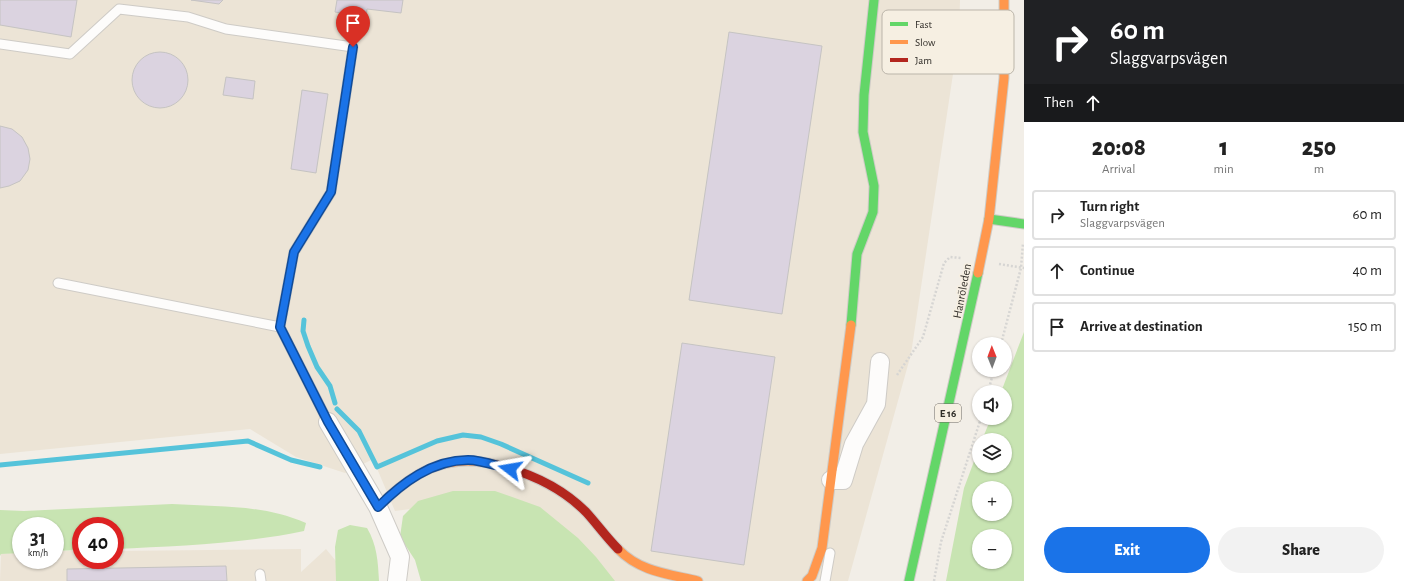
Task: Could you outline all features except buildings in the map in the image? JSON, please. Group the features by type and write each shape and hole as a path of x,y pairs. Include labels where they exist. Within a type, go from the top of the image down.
{"main road":[{"path":"807,581 812,576 822,548 838,484 857,254 874,207 874,186 863,132 864,95 874,0"},
{"name":"Hanröleden","path":"909,581 919,542 989,219 1004,74"},
{"path":"989,219 1024,224"},
{"path":"378,507 398,486 434,466 468,460 488,464 536,477 556,488 581,507 609,542 635,564 645,569 698,581"}],"street":[{"path":"838,484 854,444 876,404 880,362"},
{"path":"328,422 378,507 400,557 397,581"}],"lane":[{"path":"0,44 70,54 119,9 188,17 226,30 353,47 331,192 294,252 280,327 328,422"},
{"path":"58,283 280,327"},
{"path":"825,581 836,519"}],"path":[{"path":"1003,337 1023,268 1024,241"},
{"path":"876,398 889,385 910,358 923,337 944,263 950,257 1023,268"},
{"path":"934,581 941,542 979,425"}],"shaded area":[{"path":"0,0 960,0 960,10 882,10 882,74 953,74 911,354 848,581 614,581 551,519 487,499 395,511 373,459 345,473 296,457 250,429 0,454"},
{"path":"301,549 301,572 326,549 336,561 336,581 0,581 1,554 12,553 12,569 64,569 64,551 72,551 72,569 124,569 124,551"}],"green space":[{"path":"1024,332 1024,581 946,581 964,488 972,467 972,473 1012,473 1012,433 985,433 988,425 1012,425 1012,385 1004,385 1007,377 1012,377 1012,363"},
{"path":"453,491 495,491 540,507 578,538 596,557 615,581 421,581 415,560 400,537 403,516 418,501"},
{"path":"172,504 223,506 273,512 306,523 304,531 257,539 210,544 124,549 124,517 72,517 72,550 64,551 64,517 12,517 12,553 1,554 0,556 0,510 24,511"},
{"path":"350,525 367,528 373,541 376,553 379,581 336,581 335,547 338,530"}],"waterway":[{"path":"304,320 303,331 308,346 317,367 330,386 335,403"},
{"path":"337,409 359,431 377,467 437,441 463,435 481,437 501,444 588,483"},
{"path":"0,465 248,441 291,460 320,467"}],"traffic: fast":[{"path":"851,325 857,254 873,212 874,186 863,132 864,95 874,0"},
{"path":"989,219 1024,224"},
{"path":"909,581 978,273"}],"traffic: slow":[{"path":"1004,0 1004,10"},
{"path":"978,273 989,219 1004,74"},
{"path":"807,581 812,576 822,548 851,325"},
{"path":"378,507 404,484 418,475 446,463 462,461 497,465"},
{"path":"618,549 627,557 645,567 666,574 698,581"}],"traffic: jam":[{"path":"497,465 521,472 545,482 567,496 586,512 618,549"}],"route":[{"path":"353,47 331,192 294,252 280,327 328,422 378,507 398,486 434,466 468,460 510,469"}]}
